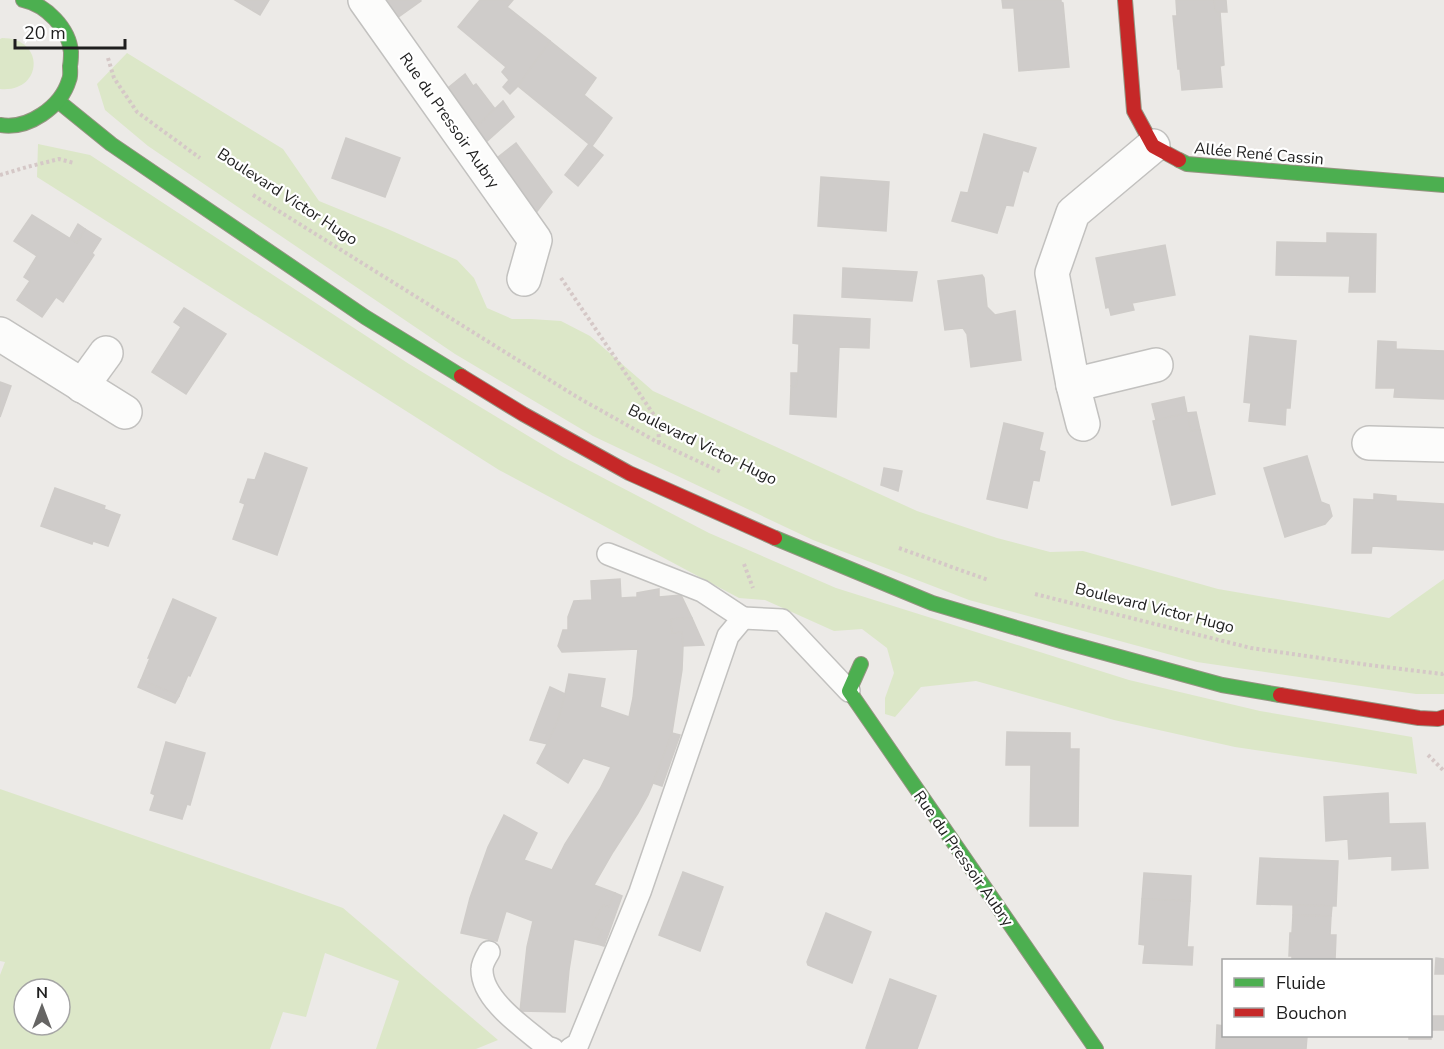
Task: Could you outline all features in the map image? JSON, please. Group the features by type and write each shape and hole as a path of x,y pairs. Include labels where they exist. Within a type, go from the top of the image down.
{"main road":[{"path":"0,125 32,121 58,101 70,79 71,50 64,30 47,10 27,0"},
{"path":"1125,0 1134,111 1154,146"},
{"path":"58,101 111,144 365,317 523,414 629,473 732,519 932,603 1060,642 1222,685 1419,718 1442,719"},
{"name":"Allée René Cassin","path":"1154,146 1187,164 1444,185"},
{"path":"849,691 861,664"},
{"name":"Rue du Pressoir Aubry","path":"849,691 1096,1049"}],"street":[{"name":"Rue du Pressoir Aubry","path":"364,0 535,240"},
{"path":"1083,423 1073,385 1052,273 1073,213 1154,146"},
{"path":"524,279 535,240"},
{"path":"0,334 124,412"},
{"path":"82,386 106,353"},
{"path":"1073,385 1156,365"},
{"path":"1369,443 1444,445"}],"lane":[{"path":"608,554 702,591 743,618 782,620 849,691"},
{"path":"570,1049 579,1044 640,892 728,636 743,618"},
{"path":"489,952 482,967 484,983 488,990 498,1005 547,1047 553,1049"}],"path":[{"name":"Boulevard Victor Hugo","path":"105,50 114,78 137,112 200,158"},
{"name":"Boulevard Victor Hugo","path":"247,191 577,397 659,444 729,477"},
{"path":"535,240 658,421 659,444"},
{"path":"890,545 996,583"},
{"name":"Boulevard Victor Hugo","path":"1029,592 1251,648 1444,673"}],"green space":[{"path":"0,39 16,40 32,55 34,65 31,75 25,83 14,88 0,89"},
{"path":"127,53 283,149 319,201 457,260 474,278 487,308 512,319 561,321 590,336 653,391 917,511 997,538 1050,552 1083,551 1218,589 1389,618 1444,579 1444,694 1416,694 1197,662 969,600 813,540 593,436 455,354 148,146 105,110 97,84"},
{"path":"38,144 90,155 409,364 563,457 709,533 836,588 1129,680 1260,711 1412,737 1417,774 1235,747 1114,720 976,681 921,687 895,717 885,714 885,698 894,673 887,648 862,629 834,631 765,600 739,598 499,470 37,177"},
{"path":"0,789 343,908 498,1040 476,1049 376,1049 399,981 325,953 306,1017 283,1012 270,1049 0,1049 0,975 5,962 0,961"}],"building":[{"path":"235,0 269,0 260,15"},
{"path":"383,0 420,0 421,1 397,18"},
{"path":"480,0 513,0 507,7 550,41 510,94 503,87 509,80 502,72 506,67 458,27"},
{"path":"1002,0 1061,0 1069,67 1019,71 1014,8 1003,8"},
{"path":"1176,0 1214,0 1216,12 1220,12 1224,65 1220,66 1222,87 1182,90 1173,16 1177,16"},
{"path":"1214,0 1226,0 1227,12 1216,12"},
{"path":"550,41 596,78 584,95 612,118 592,146 603,155 578,186 565,175 589,144 518,86"},
{"path":"465,74 473,86 476,84 495,109 476,127 448,88"},
{"path":"503,101 514,117 486,142 476,127"},
{"path":"984,134 1036,148 1028,172 1023,170 1013,206 1006,205 997,233 952,221 961,192 968,193"},
{"path":"346,138 400,158 385,197 332,178"},
{"path":"516,143 552,192 535,214 497,158"},
{"path":"821,177 889,182 886,231 818,226"},
{"path":"32,215 77,243 85,229 101,239 92,253 94,255 63,302 56,297 42,317 17,300 30,281 24,277 37,256 14,241"},
{"path":"78,224 85,229 77,243 70,238"},
{"path":"1327,233 1376,234 1375,292 1349,292 1350,276 1276,275 1277,242 1327,243"},
{"path":"1165,245 1175,295 1132,303 1134,310 1111,315 1109,307 1106,308 1096,258"},
{"path":"843,268 917,272 912,301 842,297"},
{"path":"982,275 987,307 995,315 1015,311 1021,360 971,367 967,334 963,328 945,330 938,281"},
{"path":"184,308 226,334 186,394 152,372 181,327 174,322"},
{"path":"794,315 870,319 869,348 839,347 836,417 790,414 791,386 796,387 798,373 799,344 793,343"},
{"path":"1250,336 1296,341 1290,408 1286,408 1285,425 1249,421 1251,403 1244,402"},
{"path":"1378,341 1396,342 1396,349 1444,351 1444,399 1394,397 1395,388 1376,388"},
{"path":"791,373 798,373 796,387 791,386"},
{"path":"0,382 11,386 0,417"},
{"path":"1184,397 1187,413 1156,420 1152,404"},
{"path":"1196,412 1200,430 1191,431 1187,413"},
{"path":"1187,413 1191,431 1200,430 1215,494 1172,505 1153,421"},
{"path":"1004,423 1043,433 1039,450 1045,452 1039,481 1033,480 1027,508 987,499"},
{"path":"265,453 307,468 277,555 233,539 245,504 240,502 248,479 255,480"},
{"path":"1307,456 1321,502 1329,505 1332,516 1325,524 1285,537 1264,468"},
{"path":"884,468 902,471 898,491 881,485"},
{"path":"55,488 105,506 104,509 120,515 108,546 93,541 92,544 41,526"},
{"path":"1374,494 1396,496 1396,501 1444,504 1443,550 1372,546 1371,553 1352,553 1354,499 1374,500"},
{"path":"620,579 621,598 637,597 637,593 659,589 659,597 681,595 692,618 671,619 672,633 682,632 683,646 682,670 672,733 648,795 594,885 615,893 609,907 603,905 591,927 602,930 596,944 574,939 565,1012 520,1011 527,947 533,921 506,911 497,941 461,933 470,898 488,847 504,815 537,833 524,860 552,870 611,767 583,758 568,783 537,763 558,720 569,674 605,679 600,707 629,717 638,649 562,652 558,646 563,630 568,630 568,617 574,601 592,600 591,581"},
{"path":"173,599 216,618 179,696 141,680"},
{"path":"692,618 704,645 683,646 682,632 672,633 671,619"},
{"path":"141,680 179,696 175,703 138,687"},
{"path":"550,687 565,694 558,720 547,744 530,740"},
{"path":"1007,732 1070,733 1070,749 1079,749 1078,826 1030,826 1031,765 1006,765"},
{"path":"672,733 680,735 662,786 653,783"},
{"path":"166,742 205,753 190,805 187,804 182,819 150,810 155,795 151,793"},
{"path":"1388,793 1389,824 1425,823 1428,868 1392,870 1392,856 1349,859 1348,839 1326,841 1324,797"},
{"path":"1260,858 1338,861 1336,906 1257,904"},
{"path":"683,872 723,887 700,951 659,935"},
{"path":"1144,873 1191,876 1190,901 1142,899"},
{"path":"615,893 622,896 604,946 597,944 602,930 591,927 603,905 609,907"},
{"path":"1142,899 1190,901 1187,947 1193,947 1192,965 1143,963 1145,945 1139,944"},
{"path":"1293,905 1332,906 1331,916 1293,915"},
{"path":"826,913 871,932 852,983 808,965 807,962"},
{"path":"1293,915 1331,916 1330,935 1336,935 1335,959 1292,959 1292,956 1289,956 1290,933 1292,933"},
{"path":"1436,958 1444,959 1444,974 1435,974"},
{"path":"890,979 936,996 917,1049 866,1048"},
{"path":"1432,1016 1444,1016 1444,1030 1432,1030"},
{"path":"1217,1025 1222,1026 1222,1037 1307,1037 1306,1049 1216,1049"},
{"path":"1409,1037 1431,1037 1431,1039 1409,1039"}],"traffic: fast":[{"path":"0,125 21,124 42,114 59,99 70,77 71,52 66,34 48,12 23,0"},
{"path":"58,101 111,144 365,317 461,376"},
{"path":"1179,160 1187,164 1444,185"},
{"path":"775,538 932,603 1222,685 1280,695"},
{"path":"861,664 849,691 1096,1049"}],"traffic: jam":[{"path":"1125,0 1134,111 1153,146 1179,160"},
{"path":"461,376 523,414 629,473 775,538"},
{"path":"1280,695 1419,718 1444,717"}]}
